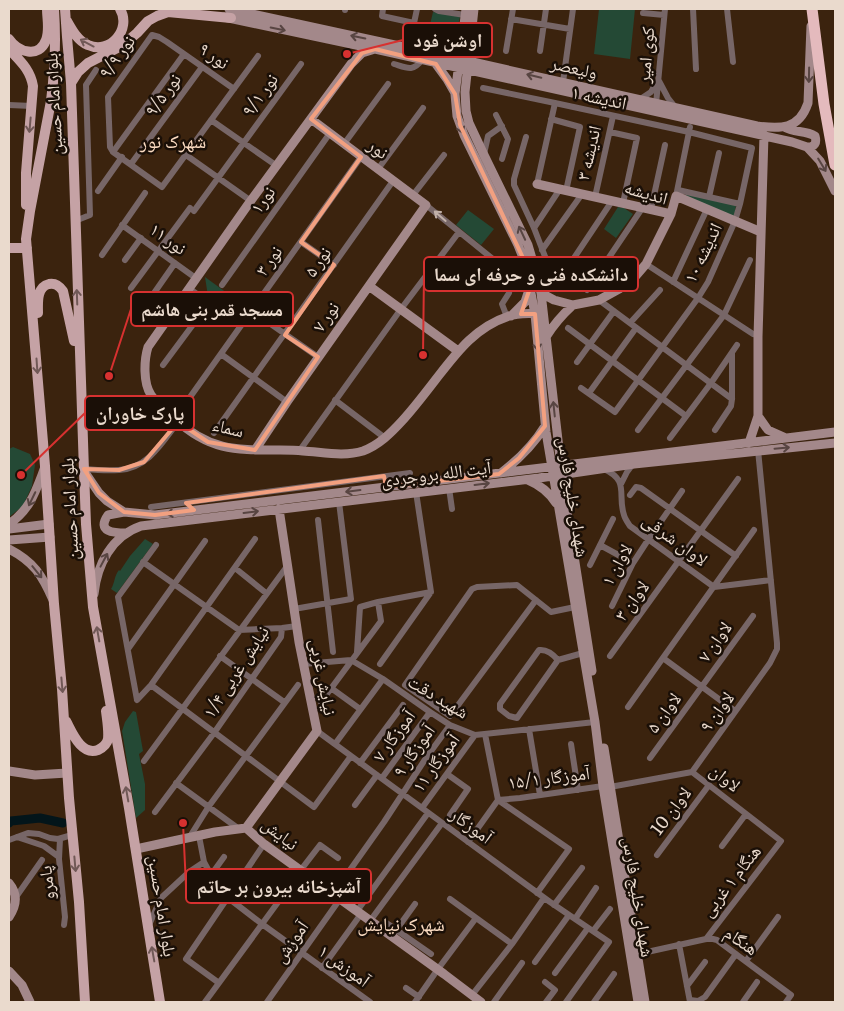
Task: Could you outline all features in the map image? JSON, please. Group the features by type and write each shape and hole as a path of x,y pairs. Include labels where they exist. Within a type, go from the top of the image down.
{"highway":[{"path":"812,9 824,104 835,165"}],"main road":[{"path":"9,39 14,46 22,51 30,52 43,46 48,33 47,9"},
{"path":"27,228 51,101 54,66 54,9"},
{"name":"بلوار امام حسین","path":"66,9 71,83 86,524 93,607 136,849 160,1002"},
{"path":"66,20 74,34 82,42 89,46 102,47 112,43 120,34 124,20 120,9"},
{"name":"ولیعصر","path":"185,9 230,14 271,13 437,54 469,66 563,82 639,100 656,107 684,117 807,147 812,147 816,140 815,136 810,133 790,130 784,127 756,126 676,108 656,107 536,85 486,74 469,66"},
{"name":"شهدای خلیج فارس","path":"474,9 465,92 466,111 484,155 528,245 541,293 539,313 546,426 564,492 589,669 624,891 638,1002"},
{"path":"784,127 793,124 800,118 808,103 812,9"},
{"path":"71,83 78,72 88,63 123,45 148,21 157,16 168,12 230,14"},
{"name":"شهدای خلیج فارس","path":"465,12 455,94 457,116 460,126 518,245 546,337 558,446 558,506 583,653 589,669 594,722 607,787"},
{"name":"ولیعصر","path":"230,14 436,64 458,63"},
{"path":"437,54 450,47 462,37"},
{"path":"348,44 351,50 351,64"},
{"path":"9,49 29,72 33,86 26,173 27,228"},
{"name":"سماء","path":"375,49 362,53 351,64 148,346 145,356 148,389 155,400 178,422 208,442 230,448 255,450 352,453 370,448 386,438 410,412 458,351 480,330 509,316 539,313"},
{"path":"436,64 455,94"},
{"path":"465,92 474,80 486,74"},
{"name":"نور","path":"311,119 426,205"},
{"path":"749,443 758,416 758,337 764,135"},
{"path":"807,147 820,161 835,191"},
{"name":"اندیشه","path":"537,184 671,214 646,264 628,283 613,294 599,300 573,305 554,300 541,293"},
{"path":"671,214 677,193"},
{"name":"اندیشه","path":"677,193 707,209 761,232"},
{"name":"نور ۷","path":"255,450 286,402 426,205"},
{"name":"بلوار امام حسین","path":"27,228 26,248 35,338 86,1002"},
{"path":"10,248 26,248"},
{"path":"35,338 40,291 45,285 57,285 63,291 80,369"},
{"path":"369,286 458,351"},
{"path":"509,316 525,302 530,288"},
{"path":"546,337 561,315 573,305"},
{"path":"758,416 768,430 786,438"},
{"path":"499,474 519,458 546,426"},
{"name":"آیت الله بروجردی","path":"93,607 96,578 110,550 126,534 142,526 386,487 499,474 557,471 835,432"},
{"name":"آیت الله بروجردی","path":"581,467 602,468 835,443"},
{"path":"558,446 565,456 581,467 568,481 564,492"},
{"path":"9,524 18,518 28,507 45,466"},
{"name":"آیت الله بروجردی","path":"84,470 99,493 107,501 124,512 155,515 264,502 279,505 339,502 525,479 536,473"},
{"path":"525,479 547,491 558,506"},
{"name":"نیایش غربی","path":"242,829 317,731 303,664 279,505"},
{"path":"124,512 110,514 105,524 107,530 111,533 126,534"},
{"path":"9,529 49,524"},
{"path":"30,526 34,528 32,538"},
{"path":"9,540 50,537"},
{"path":"9,549 36,569 46,585 54,604"},
{"path":"64,718 79,744 84,748 90,751 96,750 102,748 107,742 102,657"},
{"path":"9,771 35,775 67,773"},
{"name":"نیایش","path":"136,849 242,829 370,921 394,933 481,1002"},
{"path":"9,883 16,897 14,908 9,917"},
{"name":"شهدای خلیج فارس","path":"624,891 638,954 645,1002"},
{"path":"9,971 22,985 30,1002"}],"street":[{"path":"383,9 382,16 414,23 417,9"},
{"path":"436,9 438,11 465,12"},
{"path":"506,51 513,9"},
{"path":"540,52 546,9"},
{"path":"563,82 573,9"},
{"path":"693,9 696,69"},
{"path":"727,9 733,62"},
{"path":"643,13 665,12"},
{"name":"کوی امیر","path":"656,107 665,12"},
{"path":"512,19 570,29"},
{"name":"نور ۹","path":"131,164 162,186 234,89 167,42 152,35"},
{"name":"نور ۹/۹","path":"113,152 110,147 108,96 152,35"},
{"path":"131,164 113,152 184,54"},
{"path":"234,89 258,56"},
{"path":"394,64 410,69 417,67 422,60"},
{"name":"نور ۹/۱","path":"131,288 218,178 301,64"},
{"name":"نور ۹/۵","path":"131,164 202,67"},
{"path":"75,221 90,215 86,85 96,70"},
{"path":"639,100 651,92 658,80"},
{"path":"658,80 662,89 676,108"},
{"path":"344,144 388,84"},
{"path":"533,98 536,85"},
{"path":"483,88 555,103"},
{"name":"اندیشه ۱","path":"537,184 555,103 690,130 752,148"},
{"path":"9,105 32,106"},
{"path":"378,170 423,108"},
{"path":"496,115 508,139 502,158"},
{"name":"اندیشه ۳","path":"595,197 613,116"},
{"path":"684,117 690,130"},
{"path":"211,120 276,166"},
{"path":"534,228 563,190 580,126 551,120"},
{"path":"698,120 690,130 677,193 709,197 740,204"},
{"path":"484,155 488,136 502,126"},
{"path":"610,132 637,138 623,203"},
{"name":"نور۱","path":"222,285 330,133"},
{"path":"526,137 514,185 534,228 556,285 612,201"},
{"path":"587,290 647,208 665,145"},
{"name":"اندیشه ۱۰","path":"589,393 615,412 698,298 708,282 735,221 752,148"},
{"path":"709,197 719,153"},
{"path":"186,154 251,201"},
{"path":"413,196 444,155"},
{"path":"98,192 122,157"},
{"name":"نور ۳","path":"183,407 361,157"},
{"name":"نور ۵","path":"214,433 394,181"},
{"path":"102,255 145,193"},
{"path":"542,250 582,194"},
{"path":"426,205 507,272 510,280 509,293 502,304 509,316"},
{"path":"673,282 707,209"},
{"name":"نور ۱۱","path":"122,225 197,278"},
{"path":"300,450 459,232"},
{"path":"125,260 141,238"},
{"path":"301,242 334,265"},
{"path":"638,430 724,315 750,260"},
{"path":"152,296 176,263"},
{"path":"646,264 753,334"},
{"path":"163,366 209,303 190,289"},
{"path":"630,323 660,290"},
{"path":"599,300 732,398"},
{"path":"252,311 318,357"},
{"path":"577,362 614,311"},
{"path":"568,328 686,416"},
{"path":"581,388 589,393 636,328"},
{"path":"670,438 737,345"},
{"path":"715,430 731,406 732,352"},
{"path":"221,354 286,402"},
{"path":"335,400 386,438"},
{"path":"84,470 119,470 131,468 144,462 159,447 178,422"},
{"name":"لاوان ۹","path":"692,772 766,669 777,648 758,450"},
{"path":"621,484 627,472 634,464"},
{"path":"602,468 618,478 621,484"},
{"path":"151,508 410,472"},
{"path":"384,476 386,487"},
{"name":"لاوان ۳","path":"610,656 738,479"},
{"name":"لاوان شرقی","path":"621,484 624,515 630,526 714,587 771,580"},
{"path":"449,488 452,509"},
{"path":"630,495 636,488 641,488 736,556"},
{"path":"264,502 272,491"},
{"path":"272,491 279,505"},
{"path":"670,509 682,491"},
{"path":"380,664 431,592 416,492"},
{"path":"294,609 351,599 339,502"},
{"path":"186,503 194,510"},
{"name":"لاوان ۱","path":"612,606 633,563 670,509"},
{"path":"590,565 613,518"},
{"path":"318,520 333,652"},
{"path":"714,587 754,530"},
{"path":"156,545 118,597 137,700 151,685 255,539"},
{"path":"128,648 205,540"},
{"path":"600,545 633,563"},
{"path":"143,562 239,630 297,626"},
{"path":"144,761 288,565"},
{"path":"235,568 266,593"},
{"path":"536,600 450,716 405,685 472,589 477,586 516,585 536,600 552,612 575,607"},
{"name":"لاوان شرقی","path":"628,707 714,587"},
{"path":"357,652 360,606 431,592"},
{"path":"321,702 382,621 378,602"},
{"name":"لاوان ۷","path":"702,687 753,616"},
{"name":"نیایش غربی ۱/۴","path":"155,812 214,733 281,637 282,628"},
{"path":"558,660 548,652 539,650 500,704 500,709 509,716 516,718 558,660 583,653"},
{"path":"220,656 284,702"},
{"path":"663,658 735,711"},
{"path":"303,664 351,660"},
{"name":"شهید دقت","path":"351,660 383,679 450,725 475,735 594,722"},
{"path":"335,744 383,679"},
{"path":"189,838 209,806 298,684"},
{"path":"151,685 314,807 351,756"},
{"name":"لاوان ۵","path":"650,758 702,687"},
{"path":"331,688 360,709"},
{"path":"360,762 403,705"},
{"name":"آموزگار ۷","path":"355,805 430,712"},
{"name":"آموزگار ۹","path":"368,844 450,725"},
{"path":"529,729 540,795"},
{"name":"آموزگار","path":"317,731 537,893 609,942 566,1002"},
{"path":"486,734 498,800 569,850 537,893"},
{"name":"آموزگار ۱۱","path":"322,968 447,774 475,735"},
{"path":"571,744 578,790"},
{"name":"لاوان","path":"607,787 692,772 781,841"},
{"path":"447,774 468,789 450,814"},
{"path":"176,783 242,829"},
{"name":"لاوان 10","path":"657,855 709,785"},
{"name":"آموزگار ۱۵/۱","path":"498,800 607,787"},
{"path":"514,811 520,798"},
{"path":"468,842 498,800"},
{"path":"722,846 746,814"},
{"path":"370,921 442,823"},
{"path":"9,840 31,833 50,838 72,835"},
{"name":"آموزش ۱","path":"200,836 204,862 227,897 370,1002"},
{"path":"17,837 44,846 59,857"},
{"name":"پامرو","path":"60,838 59,857 65,917 64,925"},
{"name":"هنگام ۱ غربی","path":"706,939 781,841"},
{"path":"219,983 186,959 264,844"},
{"name":"آموزش","path":"267,1002 302,953 368,844"},
{"path":"300,870 320,845 338,858"},
{"path":"211,875 224,857"},
{"path":"16,897 42,860"},
{"path":"148,926 161,898 189,872 204,862"},
{"path":"554,905 582,868"},
{"path":"205,1002 295,879"},
{"path":"535,962 596,888"},
{"path":"450,898 512,944"},
{"path":"472,996 544,898"},
{"path":"394,933 415,904"},
{"path":"555,973 610,909"},
{"path":"746,962 778,917"},
{"path":"406,988 417,1000 476,918"},
{"path":"386,922 394,933 431,954"},
{"name":"هنگام","path":"638,954 713,938 791,995 786,1002"},
{"path":"679,944 690,1001 698,1001 705,997 736,954"},
{"path":"687,986 705,962"},
{"path":"494,1002 522,963"},
{"path":"594,1002 614,974"},
{"path":"545,982 555,990 546,1002"},
{"path":"743,1002 757,982"}],"highlighted area":[{"path":"375,49 436,64 455,94 460,125 524,260 530,288 521,314 535,314 545,426 519,458 499,474 386,487 384,476 186,503 194,510 155,515 124,512 99,493 84,469 119,470 144,462 178,422 208,442 255,450 318,357 285,335 334,265 301,242 361,157 311,119 362,53"}],"green space":[{"path":"599,9 635,9 630,59 594,54"},
{"path":"433,12 460,16 455,31 438,46 431,47 413,43 416,30 428,33"},
{"path":"686,193 736,205 734,219 685,197"},
{"path":"618,207 624,208 633,214 616,238 604,229"},
{"path":"468,210 494,229 481,245 456,225"},
{"path":"205,277 238,301 246,318 229,313 209,303"},
{"path":"13,447 30,454 35,465 32,486 23,506 9,517 9,449"},
{"path":"145,539 153,544 117,593 111,589 117,572 120,571"},
{"path":"133,711 136,712 143,751 139,754 145,784 145,810 136,818 122,731 125,722"}],"waterway":[{"path":"9,823 11,821 40,818 63,823"}],"place":[{"name":"اوشن فود","path":"347,54"},
{"name":"دانشکده فنی و حرفه ای سما","path":"423,355"},
{"name":"مسجد قمر بنی هاشم","path":"109,376"},
{"name":"پارک خاوران","path":"21,475"},
{"name":"آشپزخانه بیرون بر حاتم","path":"183,823"}],"district":[{"name":"شهرک نور","path":"173,141"},
{"name":"شهرک نیایش","path":"401,924"}]}
